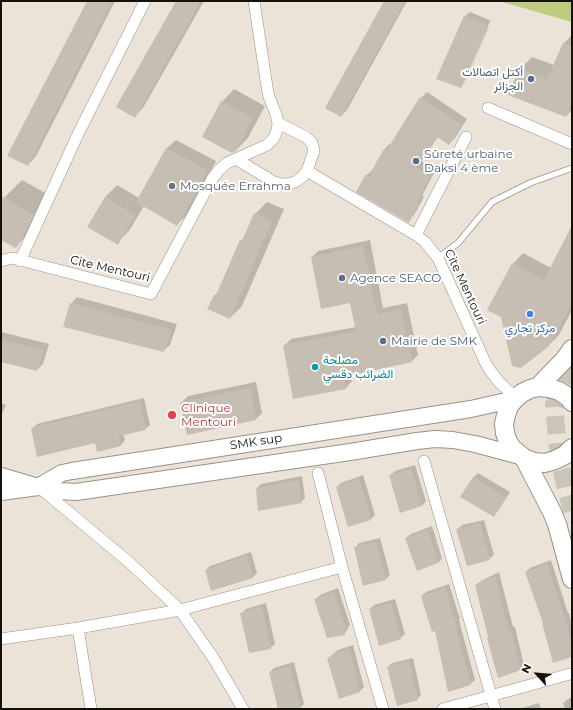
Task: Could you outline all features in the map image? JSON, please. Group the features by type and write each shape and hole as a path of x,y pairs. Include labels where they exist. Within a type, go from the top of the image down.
{"main road":[{"path":"538,387 564,360 572,349"},
{"path":"572,402 568,397 559,391 538,387 526,391 515,398 509,406 504,424 508,442 522,457 552,512 557,524 572,580"},
{"name":"SMK sup","path":"38,486 62,473 72,471 471,409 515,398"},
{"path":"1,476 60,491 76,492 435,439 476,444 522,457 534,462 545,463 565,455 572,448"},
{"path":"1,492 38,486"}],"street":[{"path":"20,260 78,134 145,1"},
{"path":"236,159 274,182 286,184 303,176 307,171 314,151 312,143 306,137 278,123 267,87 254,1"},
{"path":"488,108 572,144"},
{"name":"Cite Mentouri","path":"1,261 12,258 151,294 212,179 227,163 267,145 274,138 278,123"},
{"path":"416,235 466,137"},
{"name":"Cite Mentouri","path":"307,171 416,235 425,242 438,258 486,364 499,382 515,398"},
{"path":"424,461 495,709"},
{"path":"318,473 382,709"},
{"path":"38,486 130,562 180,610 214,659 243,709"},
{"path":"1,639 78,628 180,610 342,566"},
{"path":"78,628 91,709"},
{"path":"443,709 570,674"}],"lane":[{"path":"438,258 458,243 492,202 530,183 572,168"}],"green space":[{"path":"499,1 572,1 572,22"}],"building":[{"path":"87,1 112,1 28,166 7,156"},
{"path":"176,1 201,1 135,118 116,107"},
{"path":"384,1 405,1 341,117 325,108"},
{"path":"464,16 489,26 461,88 436,79"},
{"name":"أكتل اتصالات الجزائر","path":"563,43 572,46 572,102 566,117 508,95 519,69 547,79"},
{"path":"420,97 462,125 449,145 437,137 416,167 431,175 417,202 419,203 409,223 356,192 366,174 369,176 383,150 386,151"},
{"path":"221,101 253,118 236,151 232,153 202,137"},
{"name":"Mosquée Errahma","path":"166,148 208,170 177,226 136,202"},
{"path":"1,196 34,215 16,248 1,240"},
{"path":"105,197 135,215 118,245 87,227"},
{"path":"254,213 272,221 230,319 207,309 214,295 216,295 240,240 242,241"},
{"name":"مركز تجاري","path":"572,225 572,303 549,346 521,368 512,366 501,317 487,310 512,263 544,280"},
{"path":"363,246 377,314 401,309 412,362 344,377 346,389 293,399 283,345 356,332 350,303 321,309 311,257"},
{"path":"70,303 172,330 164,352 63,327"},
{"path":"1,340 44,350 37,371 1,362"},
{"name":"Clinique Mentouri","path":"250,388 256,420 187,435 180,403"},
{"path":"140,401 146,430 119,436 121,446 97,452 95,443 37,457 31,428"},
{"path":"411,469 422,506 400,513 389,475"},
{"path":"473,477 506,497 494,517 460,497"},
{"path":"359,478 371,520 348,527 336,487"},
{"path":"298,480 302,503 258,511 256,488"},
{"path":"480,523 490,560 467,566 456,529"},
{"path":"428,530 438,563 417,571 405,538"},
{"path":"376,542 386,580 363,586 354,547"},
{"path":"247,555 253,578 211,591 205,570"},
{"path":"547,564 565,616 572,647 572,657 553,663 543,623 525,572"},
{"path":"495,576 521,670 498,678 475,585"},
{"path":"445,588 456,624 471,685 448,692 435,631 432,632 421,596"},
{"path":"334,592 346,630 344,631 345,635 327,638 314,599"},
{"path":"391,603 401,639 379,646 369,609"},
{"path":"262,606 271,649 249,653 240,613"},
{"path":"349,649 360,692 339,699 327,658 333,656 332,654"},
{"path":"409,661 418,700 397,706 387,667"},
{"path":"290,666 301,709 278,709 269,672"}],"tunnel":[{"path":"572,366 554,405 559,460 572,511"}],"place":[{"name":"أكتل اتصالات الجزائر","path":"531,79"},
{"name":"Sûreté urbaine Daksi 4 ème","path":"416,161"},
{"name":"Mosquée Errahma","path":"172,186"},
{"name":"Agence SEACO","path":"342,278"},
{"name":"مركز تجاري","path":"530,314"},
{"name":"Mairie de SMK","path":"383,341"},
{"name":"مصلحة الضرائب دقسي","path":"315,367"},
{"name":"Clinique Mentouri","path":"172,415"}]}
